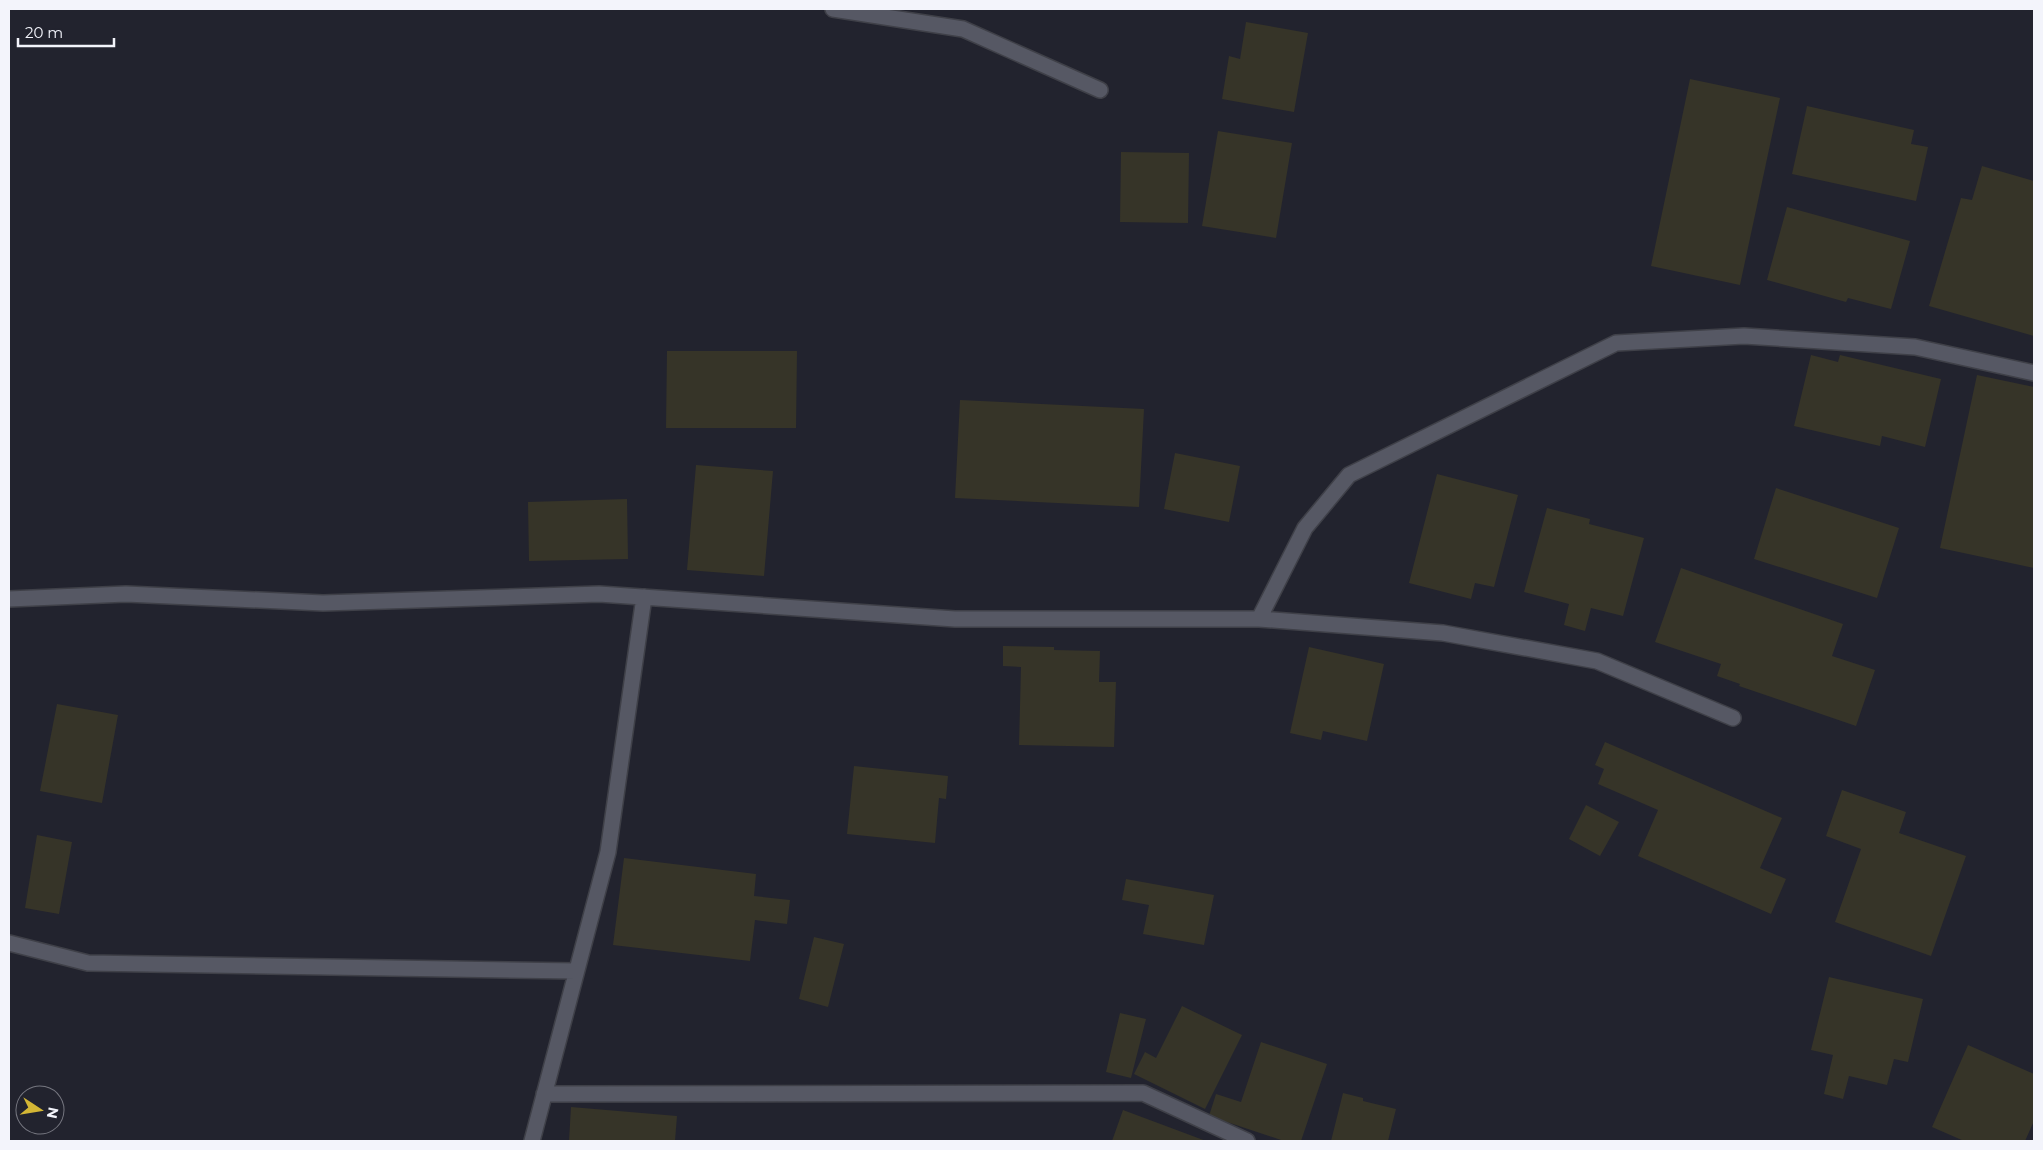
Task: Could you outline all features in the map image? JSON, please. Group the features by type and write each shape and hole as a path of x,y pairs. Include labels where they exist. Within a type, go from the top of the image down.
{"street":[{"path":"833,9 963,29 1100,90"},
{"path":"1259,619 1305,528 1349,475 1616,343 1744,336 1915,347 2034,373"},
{"path":"9,599 126,594 323,603 599,594 955,619 1259,619 1443,633 1597,661 1733,718"},
{"path":"532,1141 608,852 644,597"},
{"path":"9,943 88,963 576,971"},
{"path":"544,1094 1143,1093 1247,1141"}],"building":[{"path":"1246,22 1308,33 1294,112 1222,99 1229,56 1240,59"},
{"path":"1690,79 1780,98 1740,285 1651,266"},
{"path":"1807,106 1914,130 1911,144 1928,147 1916,201 1792,174"},
{"path":"1218,131 1292,143 1276,238 1202,226"},
{"path":"1121,152 1189,153 1188,223 1120,222"},
{"path":"1982,166 2034,181 2034,336 1929,306 1961,198 1972,200"},
{"path":"1787,207 1910,241 1891,309 1848,298 1846,302 1767,280"},
{"path":"667,351 797,351 796,428 666,428"},
{"path":"1811,355 1838,362 1840,355 1941,379 1925,447 1882,436 1880,446 1794,426"},
{"path":"1977,375 2034,387 2034,568 1940,548"},
{"path":"960,400 1144,409 1139,507 955,498"},
{"path":"1175,453 1240,466 1229,522 1164,509"},
{"path":"696,465 773,471 764,576 687,570"},
{"path":"1437,474 1518,495 1494,587 1475,583 1471,599 1409,583"},
{"path":"1776,488 1899,528 1877,598 1754,559"},
{"path":"627,499 628,559 529,561 528,502"},
{"path":"1547,508 1590,519 1589,524 1644,538 1623,616 1591,608 1585,631 1564,625 1569,604 1524,592"},
{"path":"1681,568 1843,624 1832,656 1875,670 1856,726 1739,686 1740,684 1717,676 1721,664 1655,642"},
{"path":"1003,646 1054,647 1054,650 1100,651 1099,682 1116,682 1114,747 1019,745 1021,667 1003,666"},
{"path":"1309,647 1384,664 1367,741 1323,731 1321,740 1290,733"},
{"path":"57,704 118,715 102,803 40,791"},
{"path":"1605,742 1782,818 1760,868 1786,879 1771,914 1638,856 1658,810 1598,784 1604,769 1595,765"},
{"path":"854,766 948,776 946,799 939,798 935,843 847,834"},
{"path":"1842,790 1906,812 1899,833 1966,856 1931,956 1835,922 1861,849 1826,836"},
{"path":"1586,805 1619,822 1600,856 1569,839"},
{"path":"37,835 72,842 59,914 25,908"},
{"path":"624,858 756,874 754,896 790,900 787,924 755,920 750,961 613,945"},
{"path":"1126,879 1214,895 1204,945 1143,934 1149,905 1122,900"},
{"path":"814,937 844,944 828,1007 799,999"},
{"path":"1829,977 1923,999 1908,1062 1894,1059 1887,1085 1849,1076 1843,1099 1824,1094 1833,1055 1811,1050"},
{"path":"1182,1006 1242,1035 1205,1109 1134,1074 1145,1052 1156,1058"},
{"path":"1120,1013 1146,1019 1131,1078 1106,1072"},
{"path":"1261,1042 1327,1064 1301,1141 1284,1141 1209,1116 1216,1094 1241,1102"},
{"path":"1968,1045 2034,1074 2034,1121 2025,1141 1964,1141 1932,1127"},
{"path":"1343,1093 1363,1098 1363,1101 1396,1109 1388,1141 1331,1141"},
{"path":"571,1107 677,1116 675,1141 569,1141"},
{"path":"1123,1110 1206,1141 1112,1141"}]}
